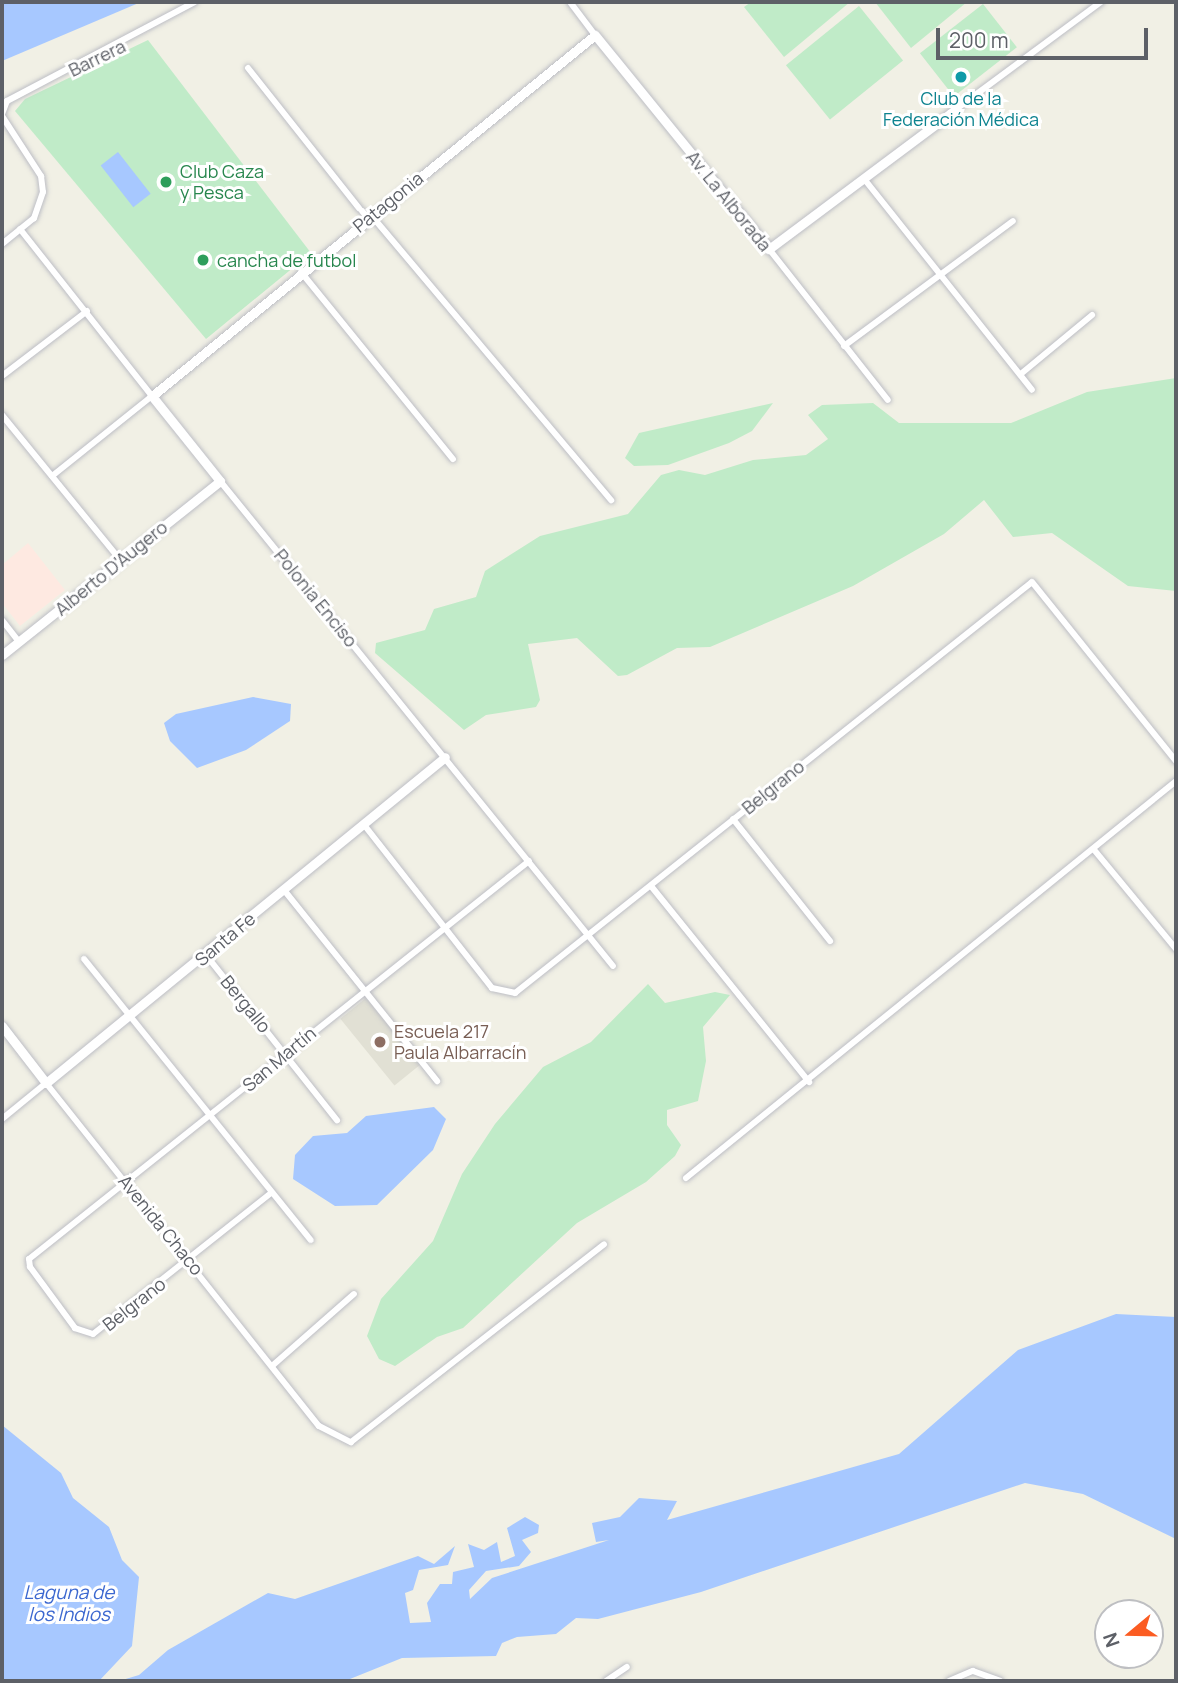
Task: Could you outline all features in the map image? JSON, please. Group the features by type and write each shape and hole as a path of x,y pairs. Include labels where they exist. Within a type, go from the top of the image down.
{"main road":[{"name":"Patagonia","path":"152,396 301,272 365,213 596,35"},
{"name":"Av. La Alborada","path":"596,35 769,250"},
{"path":"769,250 955,110"},
{"name":"Polonia Enciso","path":"152,396 220,481"},
{"name":"Alberto D'Augero","path":"2,655 220,481"},
{"name":"Santa Fe","path":"47,1083 365,826 445,757"},
{"name":"Avenida Chaco","path":"2,1026 47,1083"}],"street":[{"name":"Barrera","path":"2,115 8,101 195,2"},
{"name":"Av. La Alborada","path":"570,2 596,35"},
{"path":"955,110 1101,2"},
{"path":"248,68 365,213 611,500"},
{"path":"2,115 41,176 41,204 20,229 2,244"},
{"path":"865,180 943,273 1022,373 1032,390"},
{"path":"844,346 1013,221"},
{"name":"Polonia Enciso","path":"20,229 152,396"},
{"name":"Av. La Alborada","path":"769,250 888,400"},
{"path":"301,272 453,459"},
{"path":"2,376 86,311"},
{"path":"1022,373 1092,316"},
{"name":"Patagonia","path":"52,476 152,396"},
{"path":"2,415 121,561"},
{"name":"Polonia Enciso","path":"220,481 613,966"},
{"name":"Belgrano","path":"443,925 492,988 515,993 1032,582 1176,761"},
{"path":"2,620 19,642"},
{"path":"687,1178 1095,851 1176,781"},
{"path":"733,819 830,941"},
{"path":"365,826 443,925"},
{"path":"1095,851 1176,949"},
{"name":"San Martín","path":"93,1334 75,1328 33,1275 29,1259 209,1118 443,925 529,860"},
{"path":"651,886 809,1082"},
{"path":"284,890 365,988 437,1082"},
{"name":"Bergallo","path":"206,955 337,1120"},
{"path":"83,958 209,1118 311,1240"},
{"name":"Santa Fe","path":"2,1119 47,1083"},
{"name":"Avenida Chaco","path":"47,1083 319,1426 351,1442 362,1437 604,1244"},
{"name":"Belgrano","path":"93,1334 190,1260 271,1193"},
{"path":"272,1366 354,1294"},
{"path":"606,1681 627,1667"},
{"path":"949,1681 973,1671 1000,1681"}],"shaded area":[{"path":"28,543 65,590 20,626 2,603 2,565"},
{"name":"Escuela 217 Paula Albarracín","path":"366,998 420,1065 394,1086 340,1019"}],"green space":[{"path":"751,2 850,2 784,57 744,7"},
{"path":"875,2 967,2 911,48"},
{"path":"983,4 1017,47 954,97 920,53"},
{"path":"859,6 903,60 830,120 786,65"},
{"name":"Club Caza y Pesca","path":"148,40 311,253 206,339 15,111 25,99"},
{"path":"1176,378 1176,591 1128,586 1052,533 1013,537 984,500 944,534 853,586 710,647 677,648 627,675 618,676 577,638 528,644 540,700 536,707 486,715 464,730 375,653 376,643 425,630 434,609 476,597 485,571 540,536 628,514 661,475 679,470 705,475 753,460 806,455 828,439 808,415 822,405 873,403 899,423 1011,423 1087,392"},
{"path":"773,403 752,431 729,443 668,465 634,466 625,458 639,433"},
{"path":"648,984 665,1003 715,992 730,995 703,1027 706,1061 698,1101 667,1110 667,1125 681,1145 675,1156 646,1182 577,1223 463,1328 437,1337 395,1366 379,1359 367,1336 381,1299 433,1241 462,1174 495,1124 543,1067 591,1042"}],"water":[{"path":"2,2 141,2 2,61"},
{"path":"118,152 151,194 133,207 101,166"},
{"path":"253,697 291,704 290,721 246,750 197,768 170,741 164,723 176,714"},
{"path":"434,1107 446,1119 433,1150 377,1205 335,1206 293,1179 295,1155 313,1136 347,1133 366,1116"},
{"path":"1116,1314 1176,1317 1176,1539 1083,1494 1025,1483 701,1592 598,1619 576,1618 556,1634 517,1637 502,1643 496,1656 402,1658 345,1681 119,1681 139,1675 168,1650 268,1593 295,1599 418,1556 434,1564 455,1546 448,1565 419,1570 413,1590 405,1593 410,1623 431,1622 427,1603 440,1584 452,1584 453,1572 474,1567 468,1544 484,1550 497,1542 501,1562 515,1556 507,1528 525,1517 539,1525 538,1533 522,1540 531,1552 519,1566 486,1571 469,1590 470,1599 492,1578 609,1540 596,1542 592,1523 620,1517 639,1498 677,1501 667,1520 899,1454 1018,1350"},
{"name":"Laguna de los Indios","path":"2,1425 61,1473 73,1498 109,1527 122,1560 139,1577 132,1646 99,1681 2,1681"}],"place":[{"name":"Club de la Federación Médica","path":"961,77"},
{"name":"Club Caza y Pesca","path":"166,182"},
{"name":"cancha de futbol","path":"203,260"},
{"name":"Escuela 217 Paula Albarracín","path":"380,1042"}]}
